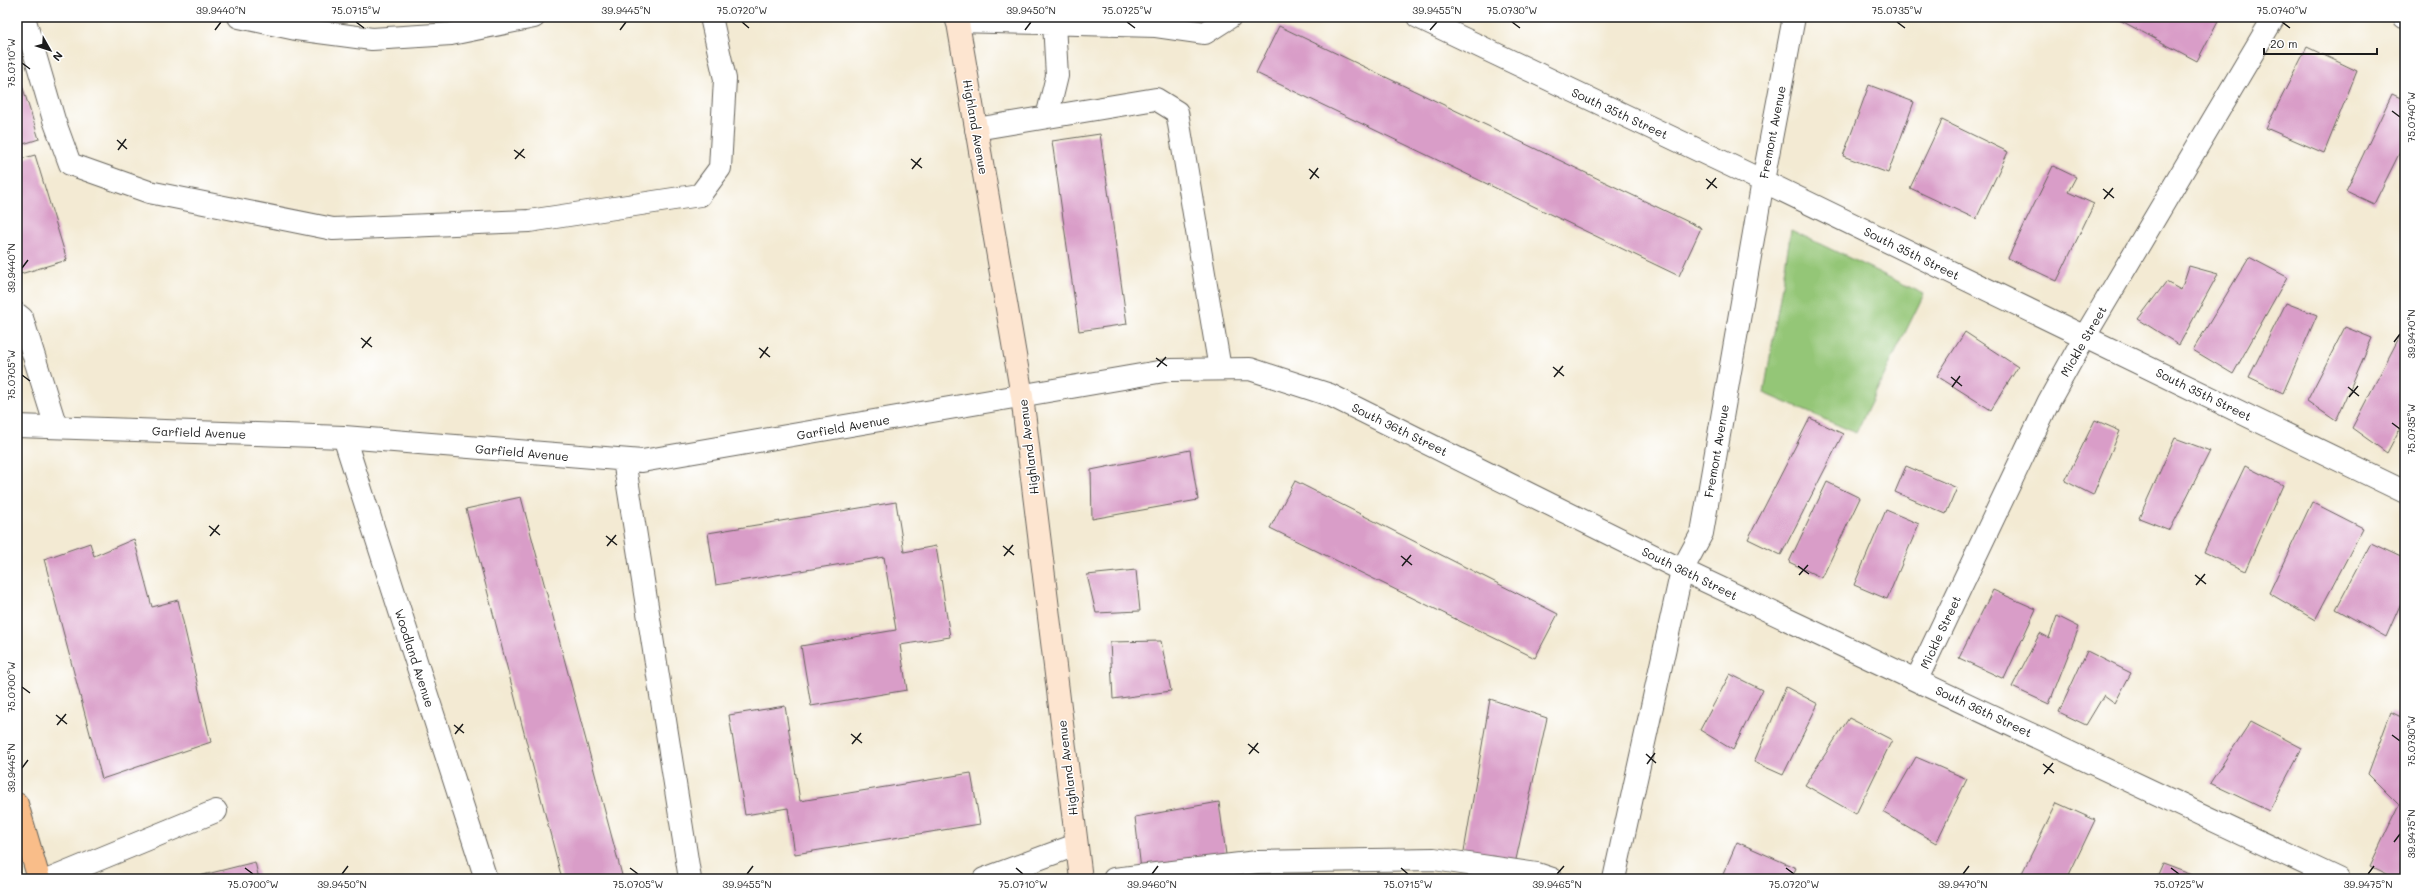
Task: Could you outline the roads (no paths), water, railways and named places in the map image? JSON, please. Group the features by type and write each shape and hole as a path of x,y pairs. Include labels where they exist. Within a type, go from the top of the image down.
{"highway":[{"path":"17,804 40,879"}],"street":[{"path":"24,17 54,120 70,164 149,192 333,228 530,222 700,195 720,168 724,79 711,17"},
{"path":"239,17 296,29 372,39 451,34 534,17"},
{"path":"957,19 1156,26 1205,32 1230,17"},
{"name":"South 35th Street","path":"1418,17 1763,181 2405,492"},
{"name":"Fremont Avenue","path":"1614,879 1682,570 1702,532 1763,181 1794,17"},
{"name":"Mickle Street","path":"1917,679 2049,401 2085,336 2274,17"},
{"name":"Highland Avenue","path":"957,19 1022,396 1081,879"},
{"path":"1047,117 1056,76 1054,23"},
{"path":"976,129 1156,99 1177,112 1220,369"},
{"path":"17,314 22,318 56,427"},
{"name":"South 36th Street","path":"1022,396 1170,370 1220,369 1250,369 1330,395 1682,570 1917,679 2338,879"},
{"name":"Garfield Avenue","path":"17,426 344,438 642,461 1022,396"},
{"name":"Woodland Avenue","path":"344,438 486,879"},
{"path":"624,460 690,879"},
{"path":"51,879 216,811"},
{"path":"984,879 1076,845"},
{"path":"1114,879 1257,862 1434,859 1537,874 1552,879"}]}
